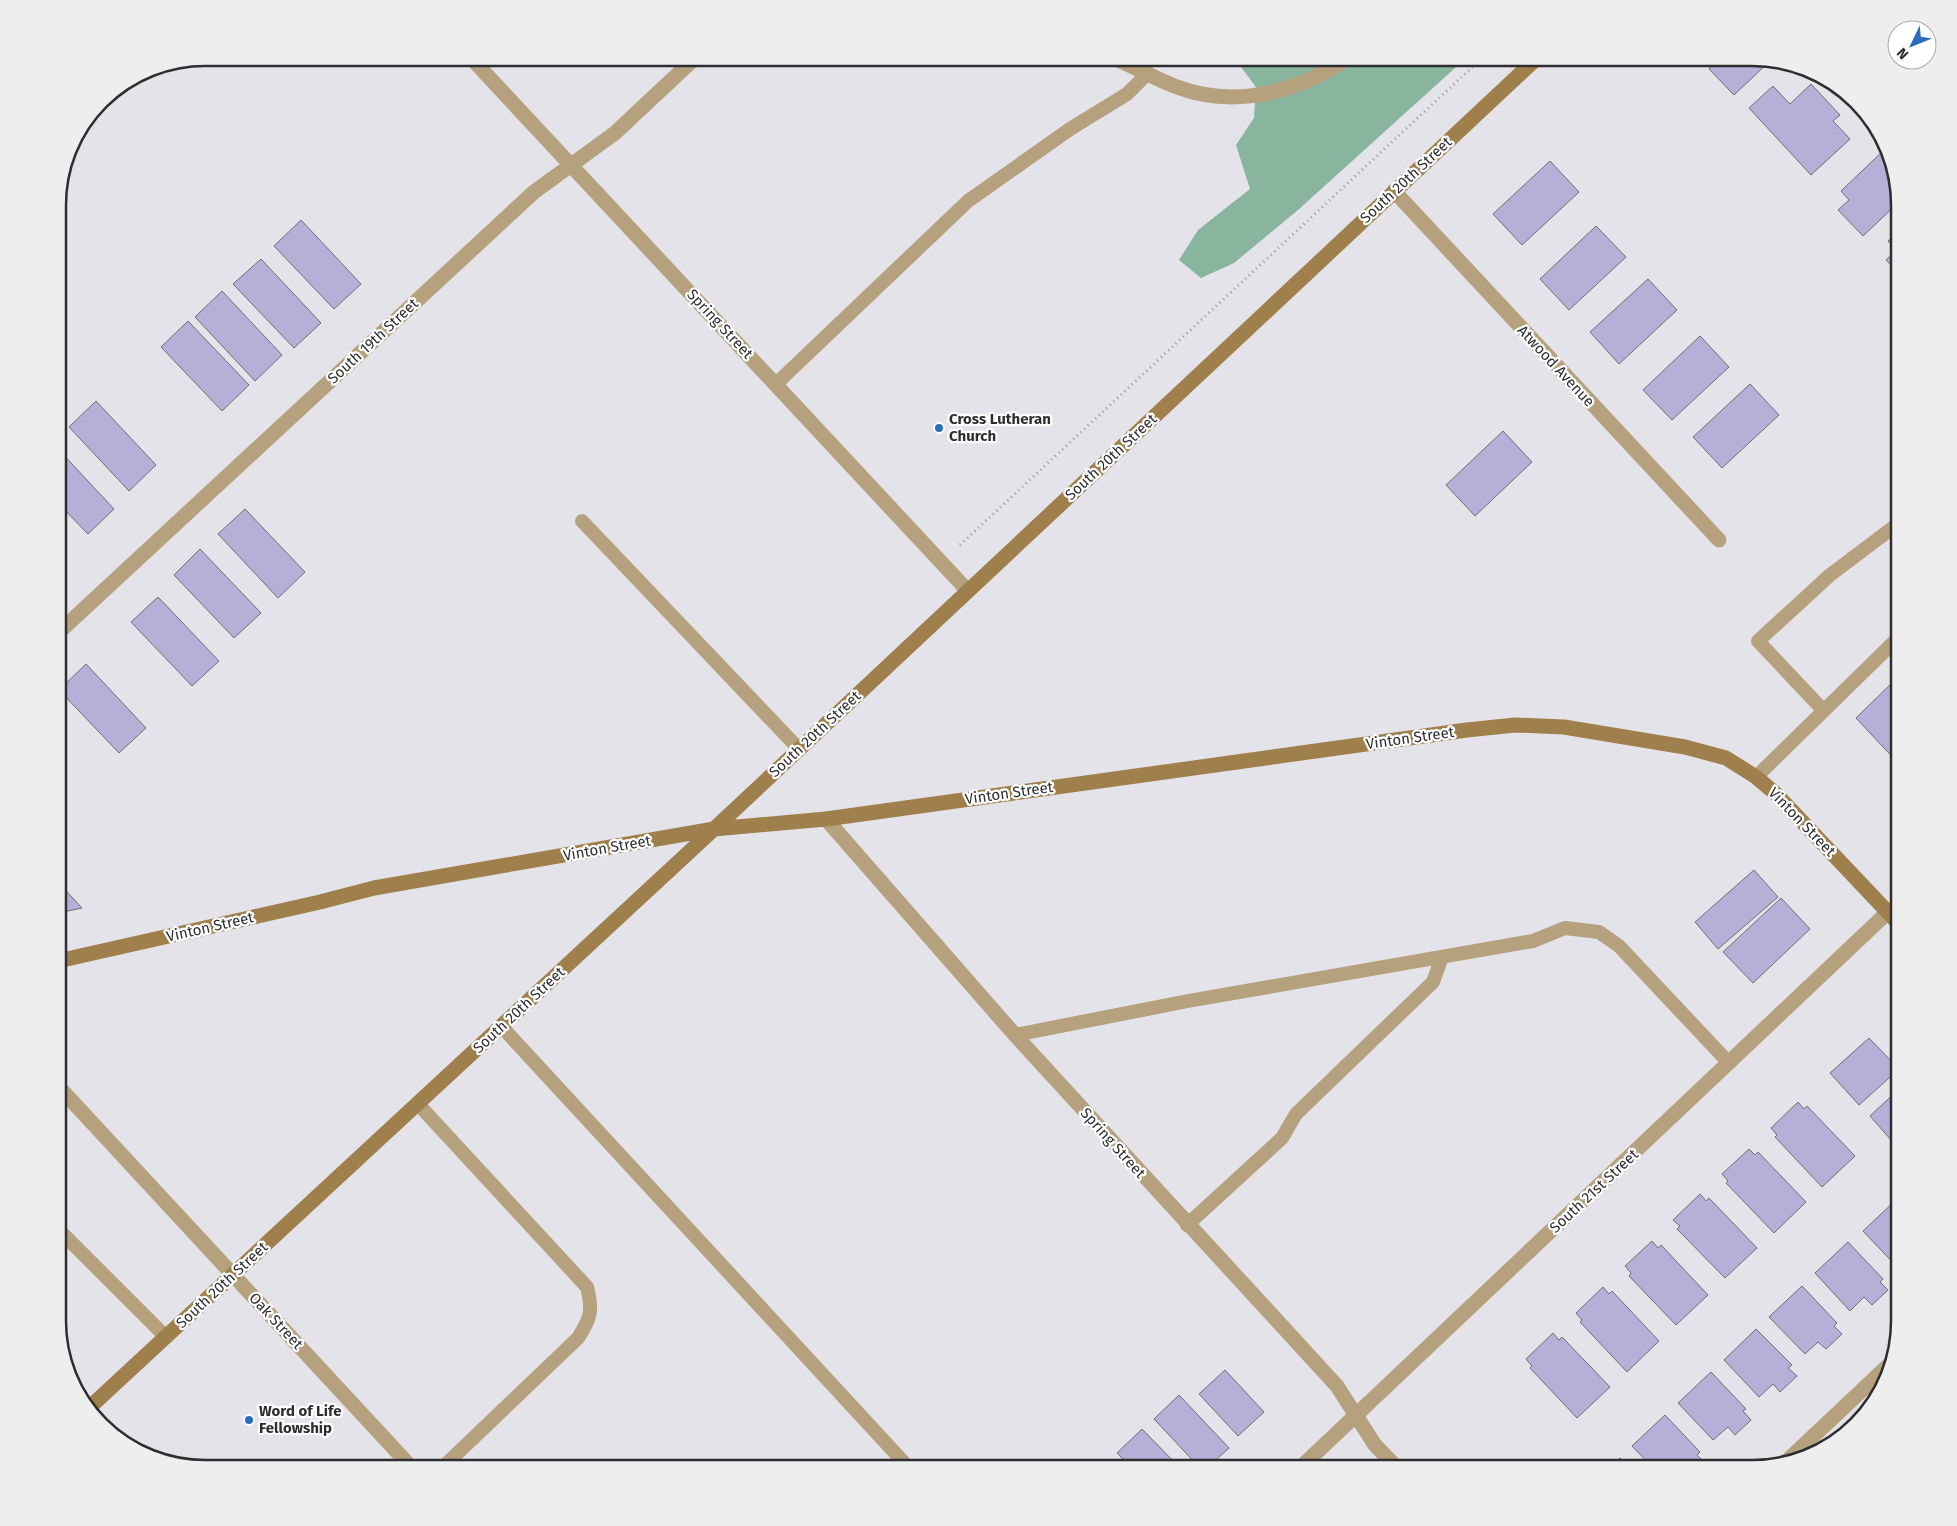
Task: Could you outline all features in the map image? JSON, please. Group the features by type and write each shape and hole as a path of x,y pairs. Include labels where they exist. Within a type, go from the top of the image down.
{"street":[{"path":"1133,66 1178,87 1218,97 1256,96 1300,84 1324,74 1336,66"},
{"name":"South 20th Street","path":"94,1404 714,830 1528,66"},
{"name":"Spring Street","path":"480,67 968,590"},
{"name":"South 19th Street","path":"67,624 534,192 615,133 686,67"},
{"name":"Atwood Avenue","path":"1394,191 1719,540"},
{"name":"Vinton Street","path":"67,959 311,905 374,888 714,830 826,819 1467,730 1515,725 1564,727 1685,747 1726,758 1756,777 1775,793 1891,915"},
{"name":"Spring Street","path":"826,819 1015,1035 1187,1225 1337,1386 1375,1445 1389,1460"},
{"name":"South 21st Street","path":"1309,1460 1888,912"},
{"name":"Oak Street","path":"67,1096 405,1460"},
{"path":"1797,1452 1880,1373"}],"lane":[{"path":"776,384 968,201 1070,129 1127,94 1148,73"},
{"path":"582,521 800,749"},
{"path":"1823,710 1758,641 1830,575 1891,530"},
{"path":"1756,777 1891,646"},
{"path":"1015,1035 1188,1001 1533,941 1564,928 1599,932 1619,946 1729,1063"},
{"path":"1187,1225 1282,1138 1296,1114 1433,982 1442,957"},
{"path":"501,1026 902,1460"},
{"path":"418,1104 587,1286 591,1305 589,1321 578,1338 450,1460"},
{"path":"67,1238 166,1337"}],"path":[{"path":"941,562 1473,66"}],"green space":[{"path":"1239,66 1457,66 1298,210 1234,263 1201,278 1179,260 1198,230 1250,189 1236,145 1254,118 1256,87"}],"building":[{"path":"1712,66 1763,67 1734,95 1709,69"},
{"path":"1811,84 1840,115 1833,121 1850,139 1811,175 1749,108 1773,86 1790,104"},
{"path":"1880,154 1890,187 1891,210 1863,236 1838,210 1849,200 1841,191"},
{"path":"1550,161 1579,192 1522,245 1493,214"},
{"path":"301,220 361,284 334,309 274,246"},
{"path":"1596,226 1626,257 1569,310 1540,279"},
{"path":"1891,255 1891,265 1886,260"},
{"path":"261,259 321,323 294,348 233,284"},
{"path":"1648,279 1677,310 1619,364 1590,332"},
{"path":"222,291 282,355 255,381 195,317"},
{"path":"188,321 249,385 222,411 161,347"},
{"path":"1700,336 1729,367 1672,420 1643,390"},
{"path":"1750,384 1779,415 1722,468 1693,437"},
{"path":"96,401 156,465 129,491 69,427"},
{"path":"1503,431 1532,462 1475,516 1446,485"},
{"path":"67,459 114,509 88,534 67,512"},
{"path":"245,509 305,572 278,598 218,534"},
{"path":"200,549 261,613 234,638 174,575"},
{"path":"158,597 219,661 192,686 131,622"},
{"path":"86,664 146,728 119,753 67,698 67,682"},
{"path":"1891,684 1891,755 1856,718"},
{"path":"1754,870 1778,897 1718,949 1695,922"},
{"path":"67,892 82,908 67,911"},
{"path":"1781,898 1810,929 1753,983 1723,952"},
{"path":"1869,1038 1891,1061 1891,1076 1859,1105 1830,1073"},
{"path":"1891,1096 1891,1140 1870,1116"},
{"path":"1798,1102 1804,1109 1807,1106 1855,1156 1822,1187 1775,1137 1777,1135 1771,1128"},
{"path":"1749,1149 1755,1155 1758,1152 1806,1202 1774,1233 1726,1183 1728,1181 1722,1174"},
{"path":"1700,1194 1706,1201 1709,1198 1757,1248 1725,1278 1677,1229 1680,1226 1673,1220"},
{"path":"1891,1205 1891,1261 1863,1231"},
{"path":"1652,1241 1658,1248 1661,1245 1708,1295 1676,1325 1629,1276 1631,1273 1625,1266"},
{"path":"1848,1242 1883,1279 1880,1282 1888,1290 1872,1305 1864,1297 1850,1311 1815,1273"},
{"path":"1802,1286 1837,1323 1834,1326 1842,1334 1826,1349 1818,1342 1805,1354 1769,1317"},
{"path":"1603,1287 1609,1294 1612,1291 1659,1341 1627,1372 1580,1322 1582,1320 1576,1313"},
{"path":"1756,1329 1792,1365 1788,1368 1797,1376 1780,1392 1773,1384 1759,1397 1724,1360"},
{"path":"1553,1333 1559,1340 1562,1337 1610,1387 1577,1418 1530,1368 1532,1366 1526,1359"},
{"path":"1225,1370 1264,1412 1238,1436 1199,1394"},
{"path":"1711,1372 1746,1409 1743,1411 1751,1420 1735,1435 1728,1427 1713,1440 1678,1403"},
{"path":"1179,1395 1229,1448 1216,1460 1192,1460 1154,1419"},
{"path":"1665,1415 1700,1452 1697,1455 1702,1460 1645,1460 1632,1446"},
{"path":"1142,1429 1172,1460 1124,1460 1117,1453"}],"place":[{"name":"Cross Lutheran Church","path":"939,428"},
{"name":"Word of Life Fellowship","path":"249,1420"}]}
